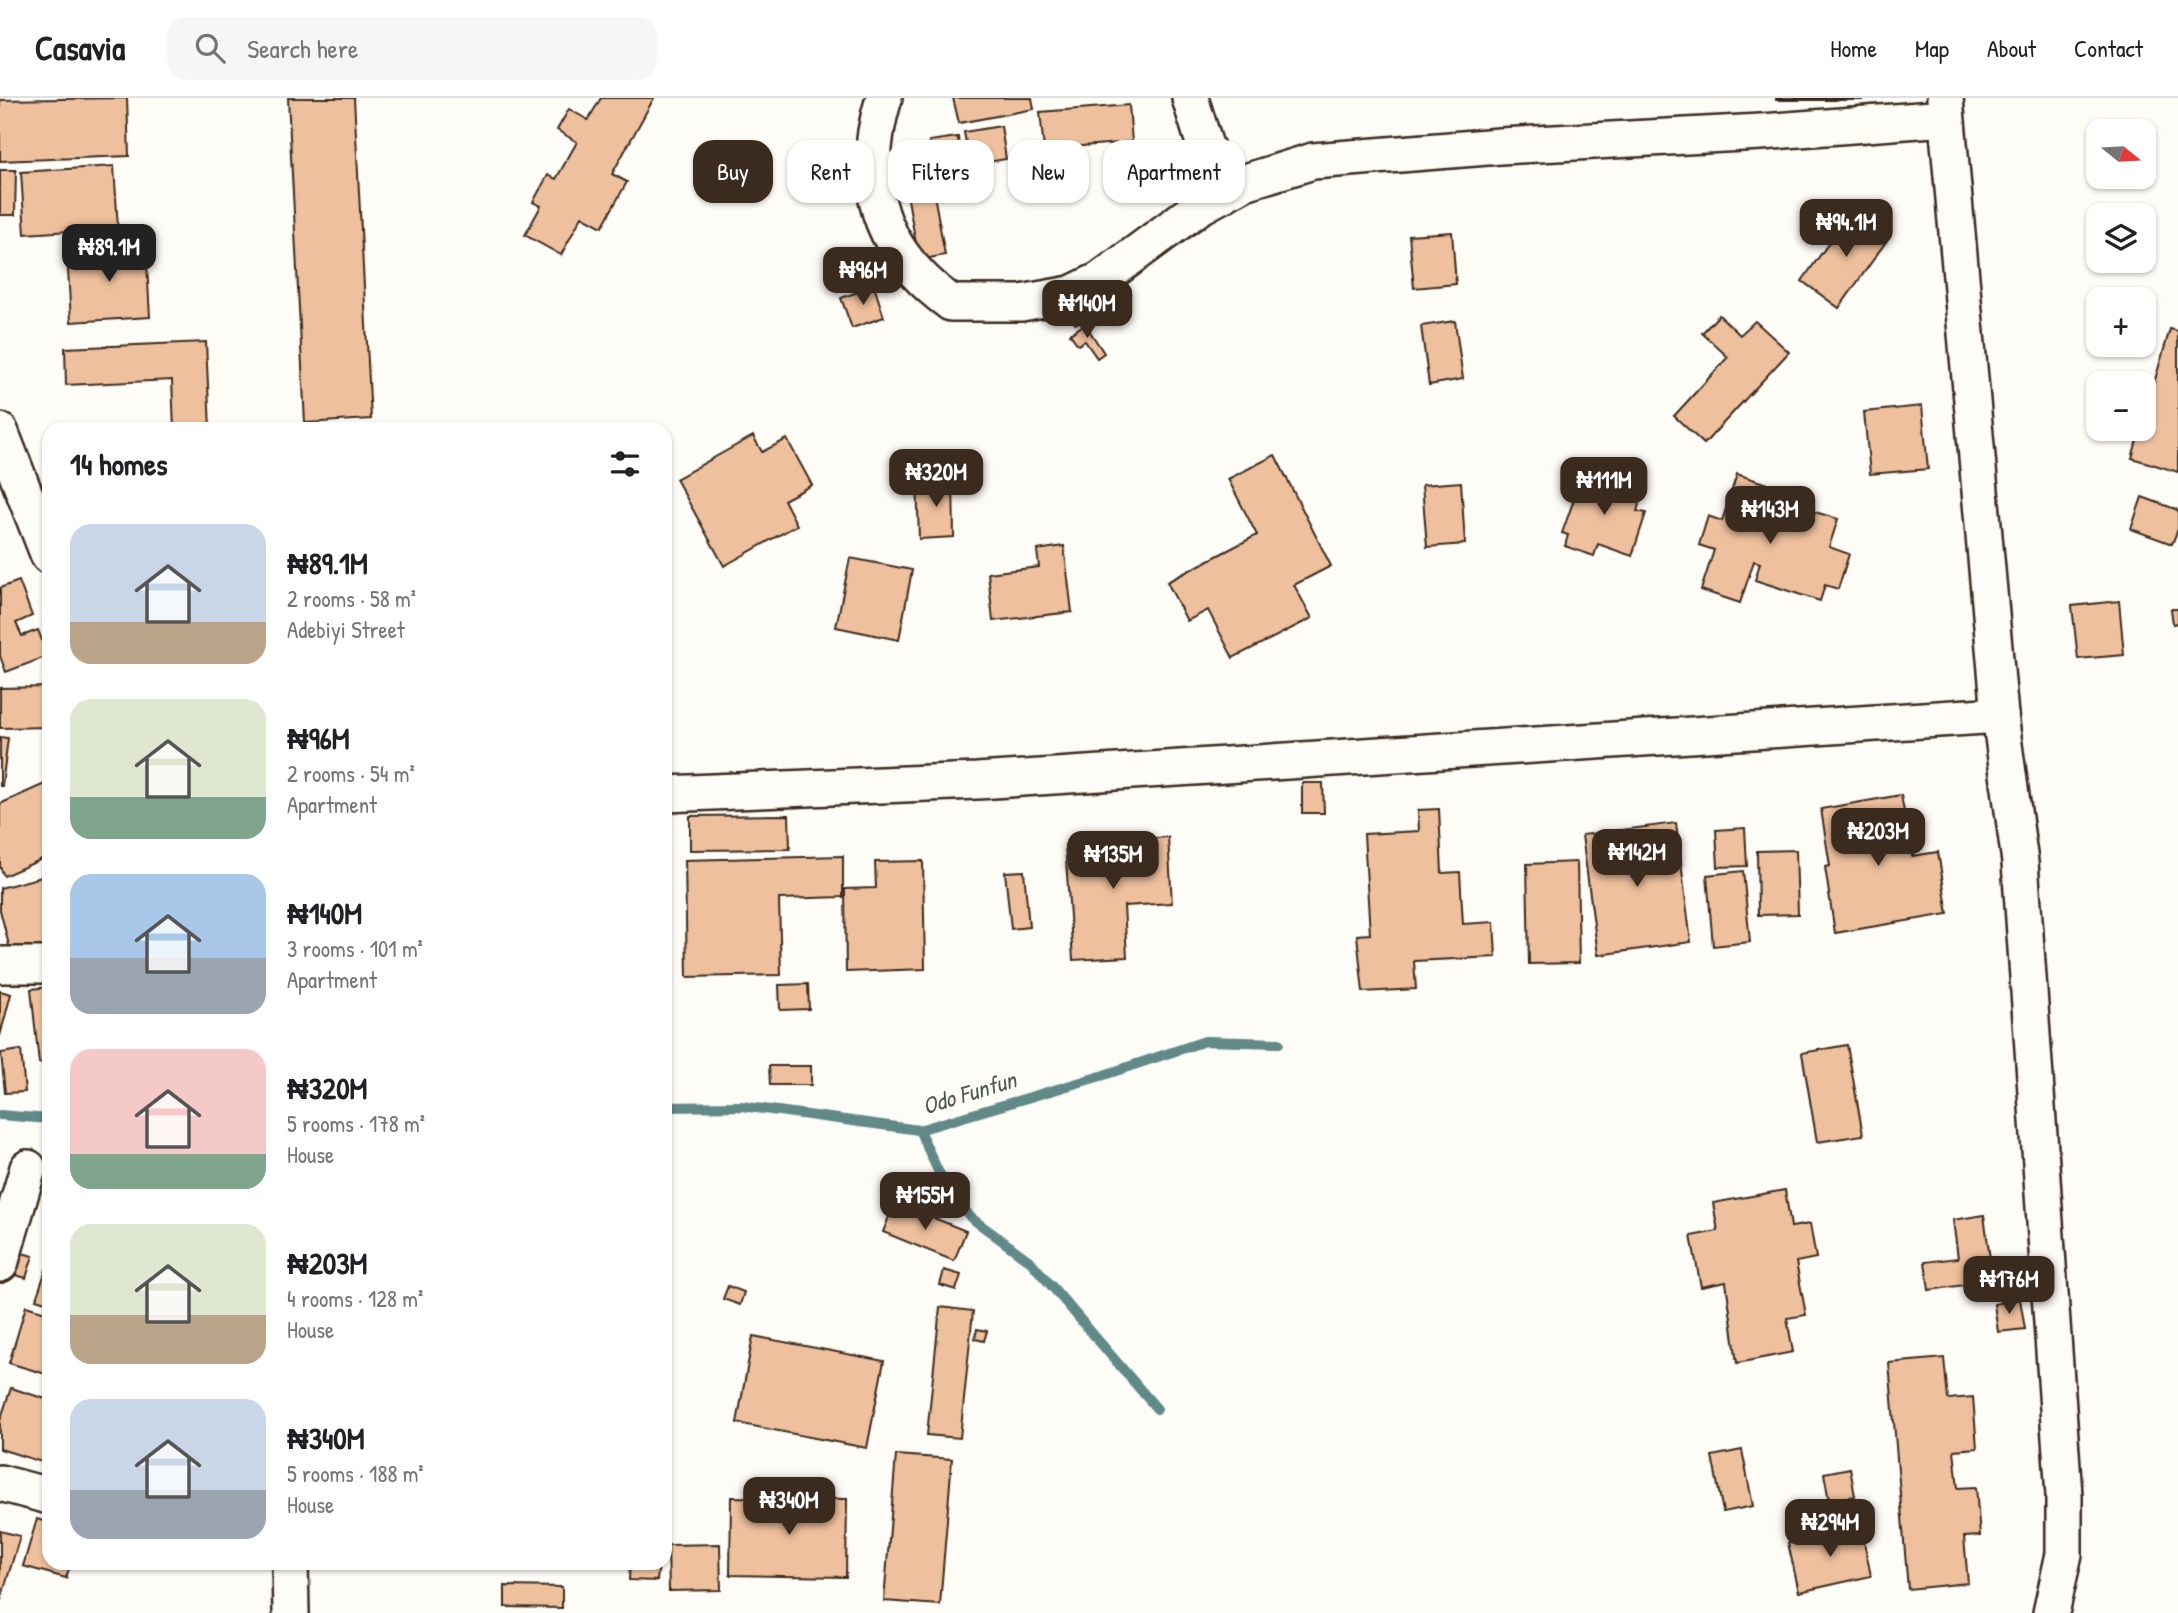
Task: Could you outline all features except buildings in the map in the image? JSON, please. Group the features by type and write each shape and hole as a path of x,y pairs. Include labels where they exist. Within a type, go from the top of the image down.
{"street":[{"path":"884,98 877,125 873,170 876,199 886,230 902,259 951,303 1021,303 1071,294 1100,280 1208,203"},
{"path":"1190,98 1203,140"},
{"path":"1245,182 1313,162 1500,146 1761,132 1945,108 2000,715 2020,862 2063,1482 2064,1554 2051,1613"},
{"path":"0,431 42,538"},
{"path":"672,794 977,781 2000,715"},
{"path":"0,965 42,965"},
{"path":"0,1264 28,1168"},
{"path":"0,1483 42,1494"},
{"path":"290,1570 291,1613"}],"waterway":[{"name":"Odo Funfun","path":"672,1107 741,1106 919,1130 1101,1076 1205,1041 1279,1043"},
{"name":"Odo Funfun","path":"0,1115 42,1118"},
{"path":"919,1130 939,1173 970,1217 1031,1262 1157,1409"}]}
